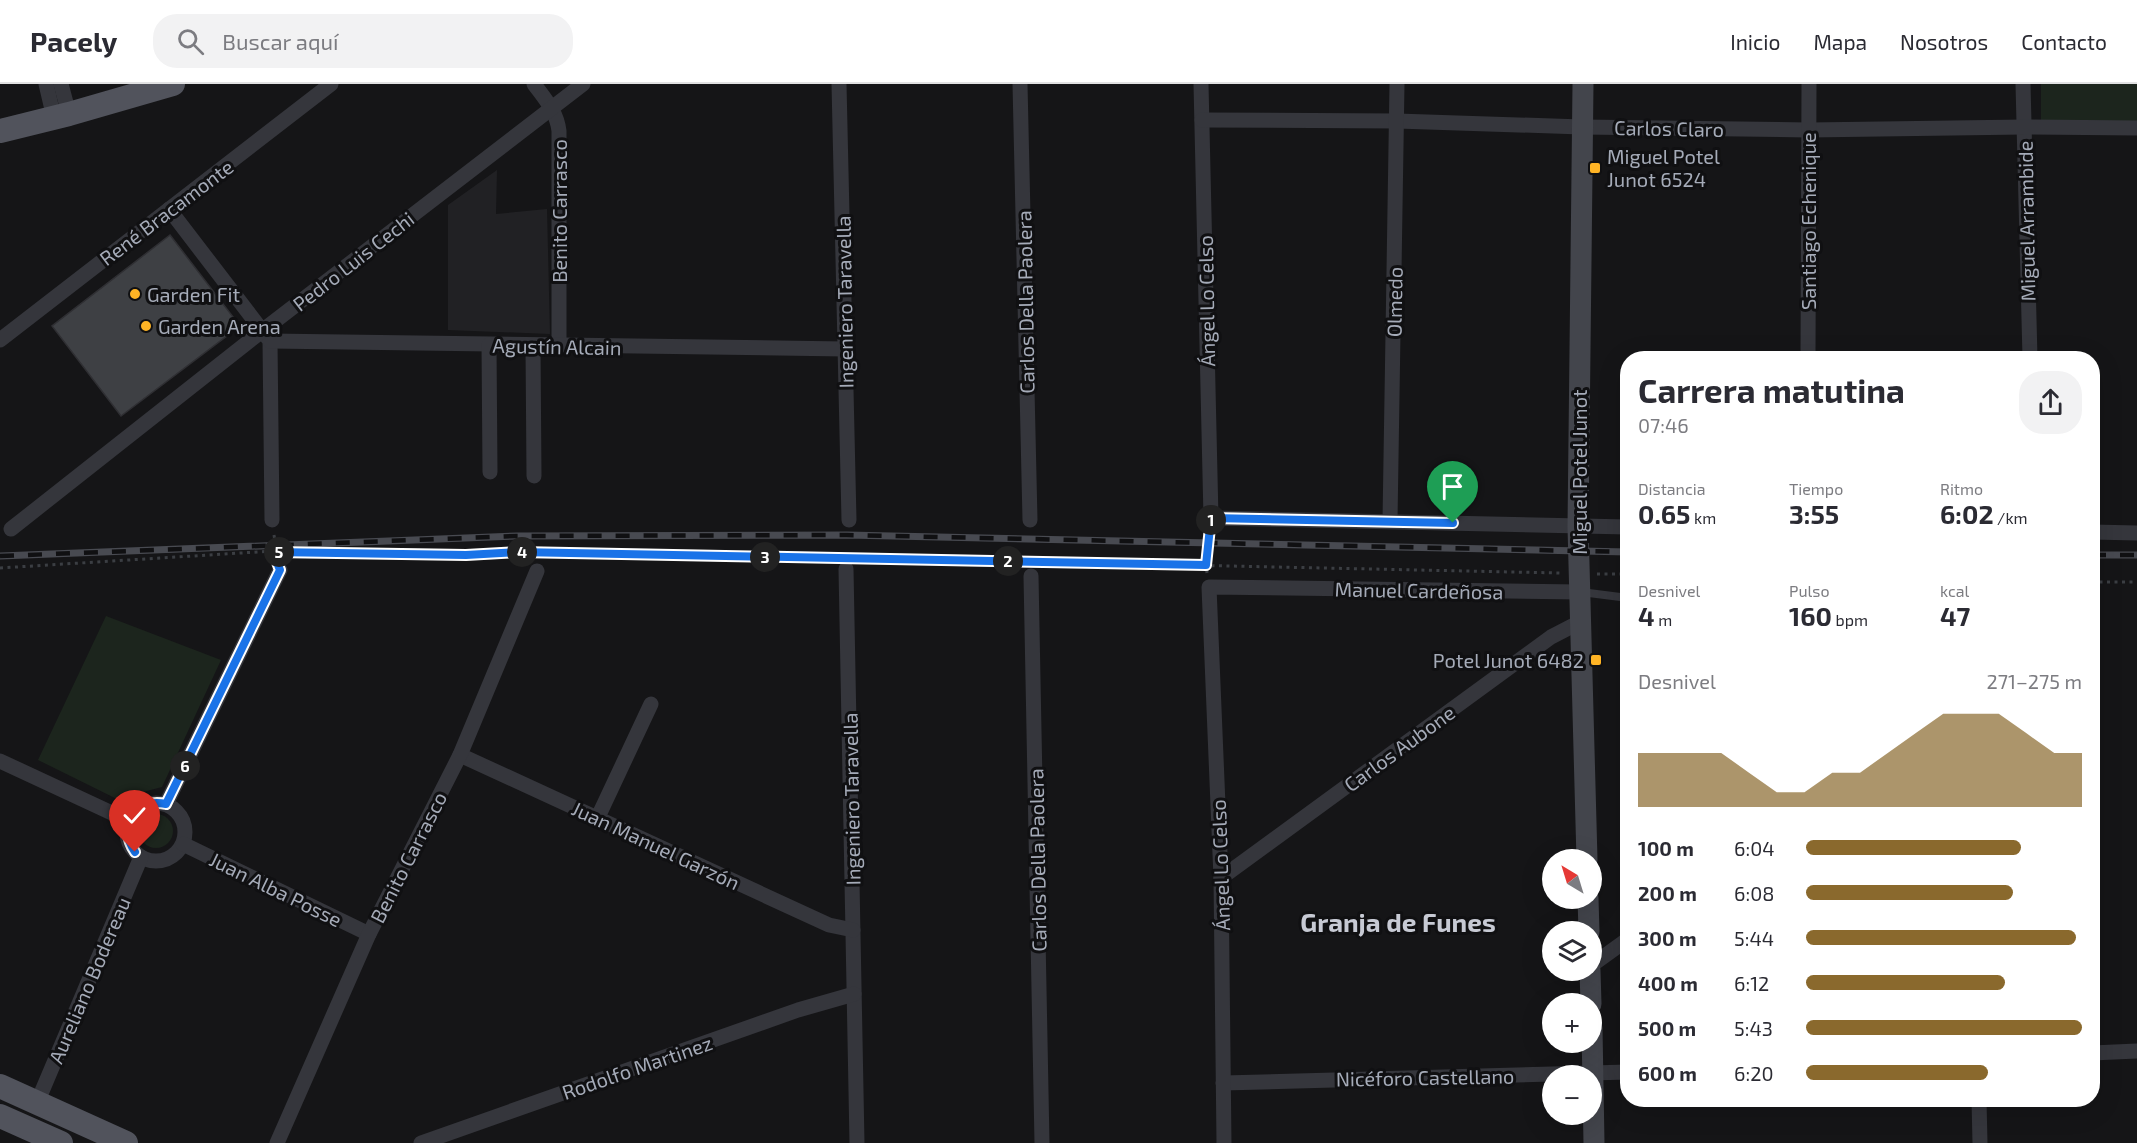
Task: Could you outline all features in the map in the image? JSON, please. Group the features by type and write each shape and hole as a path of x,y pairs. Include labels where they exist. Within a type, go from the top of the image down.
{"main road":[{"path":"0,131 172,84"},
{"name":"Miguel Potel Junot","path":"1583,84 1578,527 1587,849"},
{"path":"0,1086 126,1143"},
{"path":"0,1116 61,1143"},
{"path":"1594,1125 1594,1143"}],"street":[{"path":"46,84 61,116"},
{"path":"61,84 61,116"},
{"name":"René Bracamonte","path":"0,340 331,84"},
{"name":"Benito Carrasco","path":"534,84 552,108 559,131 559,346"},
{"name":"Pedro Luis Cechi","path":"11,529 266,336 583,84"},
{"name":"Ingeniero Taravella","path":"838,84 849,520"},
{"name":"Carlos Della Paolera","path":"1020,84 1030,520"},
{"name":"Ángel Lo Celso","path":"1201,84 1211,518"},
{"name":"Olmedo","path":"1390,521 1397,84"},
{"name":"Santiago Echenique","path":"1808,351 1809,84"},
{"name":"Miguel Arrambide","path":"2023,84 2030,351"},
{"name":"Carlos Claro","path":"1202,120 1397,121 1582,127 1809,130 2137,128"},
{"path":"169,209 266,336 272,520"},
{"name":"Agustín Alcain","path":"266,336 533,346 845,349"},
{"path":"489,345 490,472"},
{"path":"533,346 534,476"},
{"path":"1211,518 1620,527"},
{"path":"2100,532 2137,533"},
{"name":"Ingeniero Taravella","path":"845,562 857,1143"},
{"path":"166,804 280,570"},
{"name":"Benito Carrasco","path":"277,1143 369,934 460,755 537,571"},
{"name":"Carlos Della Paolera","path":"1031,576 1042,1143"},
{"name":"Manuel Cardeñosa","path":"1209,587 1580,583"},
{"name":"Ángel Lo Celso","path":"1209,587 1221,878 1224,1143"},
{"name":"Carlos Aubone","path":"1221,878 1551,637 1580,622"},
{"path":"598,817 651,704"},
{"name":"Juan Manuel Garzón","path":"460,755 829,925 853,930"},
{"path":"0,761 129,821"},
{"path":"159,802 166,804 182,817 186,830 183,844 165,860 157,861 141,857 130,845 127,829 129,821 133,814 144,805 159,802"},
{"name":"Juan Alba Posse","path":"183,844 369,934"},
{"name":"Aureliano Bodereau","path":"38,1102 141,857"},
{"path":"1602,958 1620,945"},
{"name":"Rodolfo Martinez","path":"421,1143 798,1010 854,994"},
{"path":"2100,1053 2137,1051"},
{"name":"Nicéforo Castellano","path":"1602,1073 1620,1072"},
{"name":"Nicéforo Castellano","path":"1223,1083 1542,1074"},
{"path":"1979,1107 1980,1143"}],"lane":[{"name":"Manuel Cardeñosa","path":"1580,583 1620,596"}],"path":[{"path":"1209,587 1206,565 1211,518"},
{"path":"272,520 276,547 273,552"},
{"path":"273,552 280,570"},
{"path":"0,568 273,552 466,555 518,552 845,562 1206,565 1580,583 1620,576"},
{"path":"2100,582 2137,582"}],"shaded area":[{"path":"2041,84 2137,84 2137,122 2041,122"},
{"path":"497,170 496,214 547,209 550,334 448,330 448,205"},
{"path":"106,616 221,660 162,787 139,793 125,803 38,760"},
{"path":"156,814 168,819 173,831 168,843 156,848 144,843 139,831 144,819"}],"building":[{"name":"Garden Arena","path":"170,235 240,326 121,416 52,326"}],"railway":[{"path":"0,556 517,536 847,535 1620,552"},
{"path":"2100,555 2137,555"}],"place":[{"name":"Miguel Potel Junot 6524","path":"1595,168"},
{"name":"Garden Fit","path":"135,294"},
{"name":"Garden Arena","path":"146,326"},
{"name":"Potel Junot 6482","path":"1596,660"}],"district":[{"name":"Granja de Funes","path":"1398,921"}],"route":[{"path":"135,852 128,837 129,821 133,814 144,805 159,802 166,804 280,570 273,552 466,555 518,552 1206,565 1211,518 1453,523"}]}
